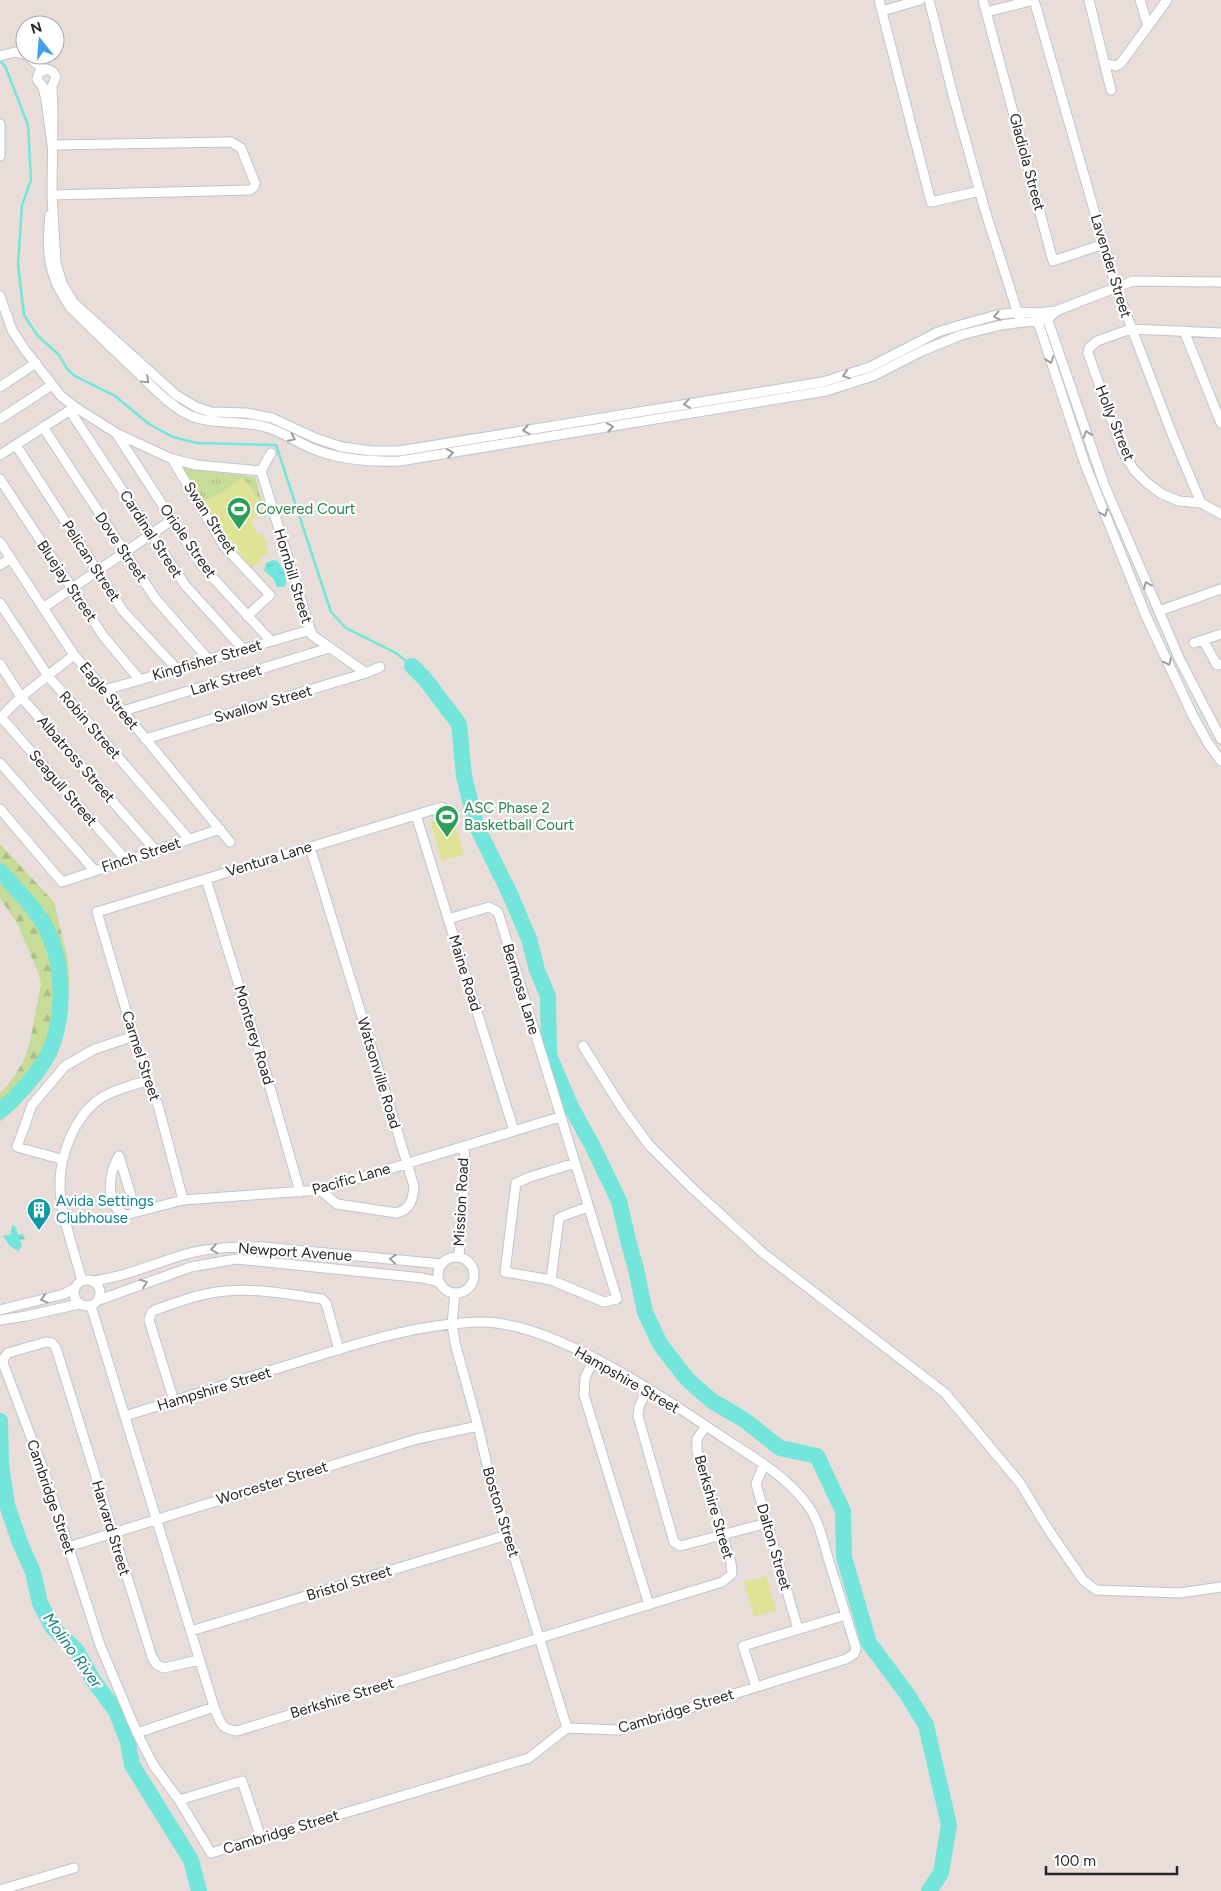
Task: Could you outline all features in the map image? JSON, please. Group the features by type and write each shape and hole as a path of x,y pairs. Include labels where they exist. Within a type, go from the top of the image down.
{"street":[{"path":"879,0 931,202 980,191"},
{"path":"882,11 920,0"},
{"path":"929,0 980,191 1019,317"},
{"name":"Gladiola Street","path":"983,0 1053,261 1104,244"},
{"path":"986,12 1034,0"},
{"name":"Lavender Street","path":"1034,0 1116,287 1172,434 1201,503"},
{"path":"1089,0 1111,90"},
{"path":"1140,0 1148,26"},
{"path":"1104,63 1116,66 1121,63 1168,0"},
{"path":"1,56 15,52"},
{"path":"38,65 44,70"},
{"path":"44,70 50,70 55,74 56,80 47,86 37,80 39,73 44,70"},
{"path":"47,86 52,145 52,195 47,241 50,266 60,294 70,307 159,393 185,412 210,422 256,424 270,428 311,448 340,458 371,462 400,462 826,391 873,376 922,351 961,335 1019,317 1047,316 1133,281 1221,282"},
{"path":"0,124 0,156"},
{"path":"52,145 231,142 241,148 255,183 254,188 250,190 52,195"},
{"path":"0,296 1,306 12,330 52,385 73,409 172,459 197,465 261,471 271,454"},
{"path":"1047,316 1104,484 1180,660 1221,739"},
{"path":"1036,317 1085,464 1142,607 1193,716 1208,743 1221,761"},
{"path":"1131,329 1221,332"},
{"name":"Holly Street","path":"1131,329 1097,341 1089,348 1088,353 1124,452 1134,470 1162,494 1179,501 1201,503"},
{"path":"1184,331 1221,423"},
{"path":"0,387 36,363"},
{"path":"0,420 52,385"},
{"path":"0,455 73,409"},
{"name":"Cardinal Street","path":"73,409 150,534 185,585 243,649"},
{"name":"Dove Street","path":"43,428 159,604 208,660"},
{"name":"Oriole Street","path":"116,432 202,566 271,641"},
{"name":"Pelican Street","path":"16,445 123,610 177,669"},
{"name":"Swan Street","path":"172,459 224,546 270,595 247,616"},
{"name":"Hornbill Street","path":"261,471 310,630 315,638 366,673"},
{"name":"Bluejay Street","path":"0,479 104,637 140,680"},
{"path":"1201,503 1221,514"},
{"path":"43,608 172,520"},
{"name":"Eagle Street","path":"0,542 74,655 123,711 230,842"},
{"path":"0,565 11,558"},
{"path":"1158,611 1221,589"},
{"name":"Robin Street","path":"0,604 48,676 190,839"},
{"name":"Kingfisher Street","path":"105,690 310,630"},
{"path":"1194,643 1221,634"},
{"path":"1203,640 1217,665 1221,664"},
{"name":"Lark Street","path":"123,711 329,648"},
{"path":"0,717 21,697 74,655"},
{"name":"Albatross Street","path":"0,664 21,697 156,851"},
{"name":"Swallow Street","path":"145,739 366,673 380,666"},
{"name":"Seagull Street","path":"0,717 126,860"},
{"path":"0,764 95,871"},
{"name":"Ventura Lane","path":"97,912 442,807"},
{"name":"Finch Street","path":"0,809 62,882 220,829"},
{"name":"Maine Road","path":"416,815 514,1131"},
{"name":"Watsonville Road","path":"310,847 414,1186 413,1198 408,1206 404,1211 397,1213 337,1204 320,1190"},
{"name":"Monterey Road","path":"206,879 265,1070 300,1192"},
{"name":"Bermosa Lane","path":"448,919 489,907 498,912 617,1299 604,1302 550,1280"},
{"name":"Carmel Street","path":"97,912 147,1081 158,1105 183,1200"},
{"path":"61,1159 17,1147 32,1105 65,1066 95,1049 134,1036"},
{"path":"583,1046 622,1108 649,1145 693,1189 763,1253 945,1393 1020,1483 1048,1529 1083,1580 1096,1590 1180,1593 1221,1587"},
{"path":"82,1281 62,1203 60,1188 61,1159 77,1122 101,1098 147,1081"},
{"name":"Pacific Lane","path":"136,1212 183,1200 320,1190 560,1117"},
{"name":"Mission Road","path":"459,1257 465,1165 464,1146"},
{"path":"119,1156 136,1212 126,1215 120,1212 113,1202 110,1185 112,1167 119,1156"},
{"path":"575,1163 530,1177 516,1184 505,1272 550,1280 559,1218 588,1207"},
{"name":"Newport Avenue","path":"93,1281 110,1279 187,1254 214,1248 264,1247 442,1264"},
{"path":"459,1257 470,1263 475,1274 471,1286 467,1290 455,1293 446,1290 439,1282 438,1273 442,1264 449,1258 459,1257"},
{"name":"Newport Avenue","path":"95,1303 191,1266 236,1259 413,1277 439,1282"},
{"path":"0,1310 64,1294 75,1288 82,1281 93,1281 100,1292 95,1303 79,1304 0,1320"},
{"path":"75,1288 74,1297 79,1304"},
{"path":"174,1401 149,1320 151,1314 156,1310 193,1297 211,1292 243,1290 322,1299 326,1303 339,1350"},
{"name":"Boston Street","path":"455,1293 452,1324 455,1343 490,1478 567,1728"},
{"name":"Berkshire Street","path":"95,1303 125,1416 199,1660 220,1723 228,1730 237,1731 722,1582 732,1574 697,1451 697,1439 706,1426"},
{"name":"Hampshire Street","path":"125,1416 339,1350 418,1328 482,1322 517,1327 547,1337 594,1358 706,1426 764,1464 790,1484 808,1504 818,1526 856,1648 854,1654"},
{"name":"Cambridge Street","path":"56,1348 52,1343 46,1342 8,1353 3,1363 46,1477 100,1644 137,1733 154,1766 179,1800 211,1853 529,1758 567,1728 619,1730 846,1659 854,1654"},
{"name":"Harvard Street","path":"56,1348 152,1657 157,1665 164,1668 199,1660"},
{"path":"594,1358 585,1378 584,1394 649,1605"},
{"path":"646,1389 639,1407 638,1416 674,1542 680,1546 767,1523"},
{"name":"Worcester Street","path":"68,1547 417,1439 478,1426"},
{"name":"Dalton Street","path":"764,1464 756,1484 798,1629"},
{"name":"Bristol Street","path":"191,1632 508,1535"},
{"path":"756,1687 743,1646 846,1615"},
{"path":"137,1733 214,1707"},
{"path":"179,1800 242,1781 261,1838"},
{"path":"0,1890 74,1868"}],"green space":[{"path":"177,467 255,477 264,508 243,478 218,495 201,502"},
{"name":"Covered Court","path":"243,478 265,510 251,520 258,535 262,534 268,544 265,546 269,552 260,558 262,562 250,568 232,540 229,541 204,501 218,495"},
{"name":"ASC Phase 2 Basketball Court","path":"452,815 464,854 442,861 430,822"},
{"path":"0,844 54,902 68,961 69,978 66,1022 57,1056 18,1106 0,1122 0,1093 8,1085 22,1064 30,1042 41,984 38,972 17,923 0,898"},
{"path":"766,1576 776,1610 754,1617 744,1582"}],"water":[{"path":"273,560 277,561 284,570 286,580 284,587 277,587 273,578 264,571 266,563"},
{"path":"12,1225 16,1227 18,1235 23,1234 25,1239 20,1240 22,1246 18,1251 10,1246 3,1236 11,1234"}],"waterway":[{"path":"0,61 5,66 28,125 31,180 22,205 18,264 24,315 37,335 59,355 67,369 75,376 115,396 149,424 173,437 197,443 276,445 331,612 346,628 396,653 412,666"},
{"path":"412,666 425,679 459,724 464,776 476,825 509,892 529,939 537,970 548,996 549,1055 570,1105 619,1201 645,1312 660,1344 687,1379 712,1401 743,1419 780,1448 817,1456 843,1511 844,1557 869,1643 907,1694 926,1725 949,1825 941,1873 929,1891"},
{"name":"Molino River","path":"0,871 32,907 47,930 57,960 61,995 57,1030 45,1060 25,1087 0,1111"},
{"name":"Molino River","path":"0,1421 1,1464 7,1505 20,1543 33,1572 40,1603 53,1628 77,1651 93,1680 116,1711 128,1742 132,1765 191,1860 199,1891"}],"place":[{"name":"Covered Court","path":"239,530"},
{"name":"ASC Phase 2 Basketball Court","path":"447,838"},
{"name":"Avida Settings Clubhouse","path":"39,1231"}]}
